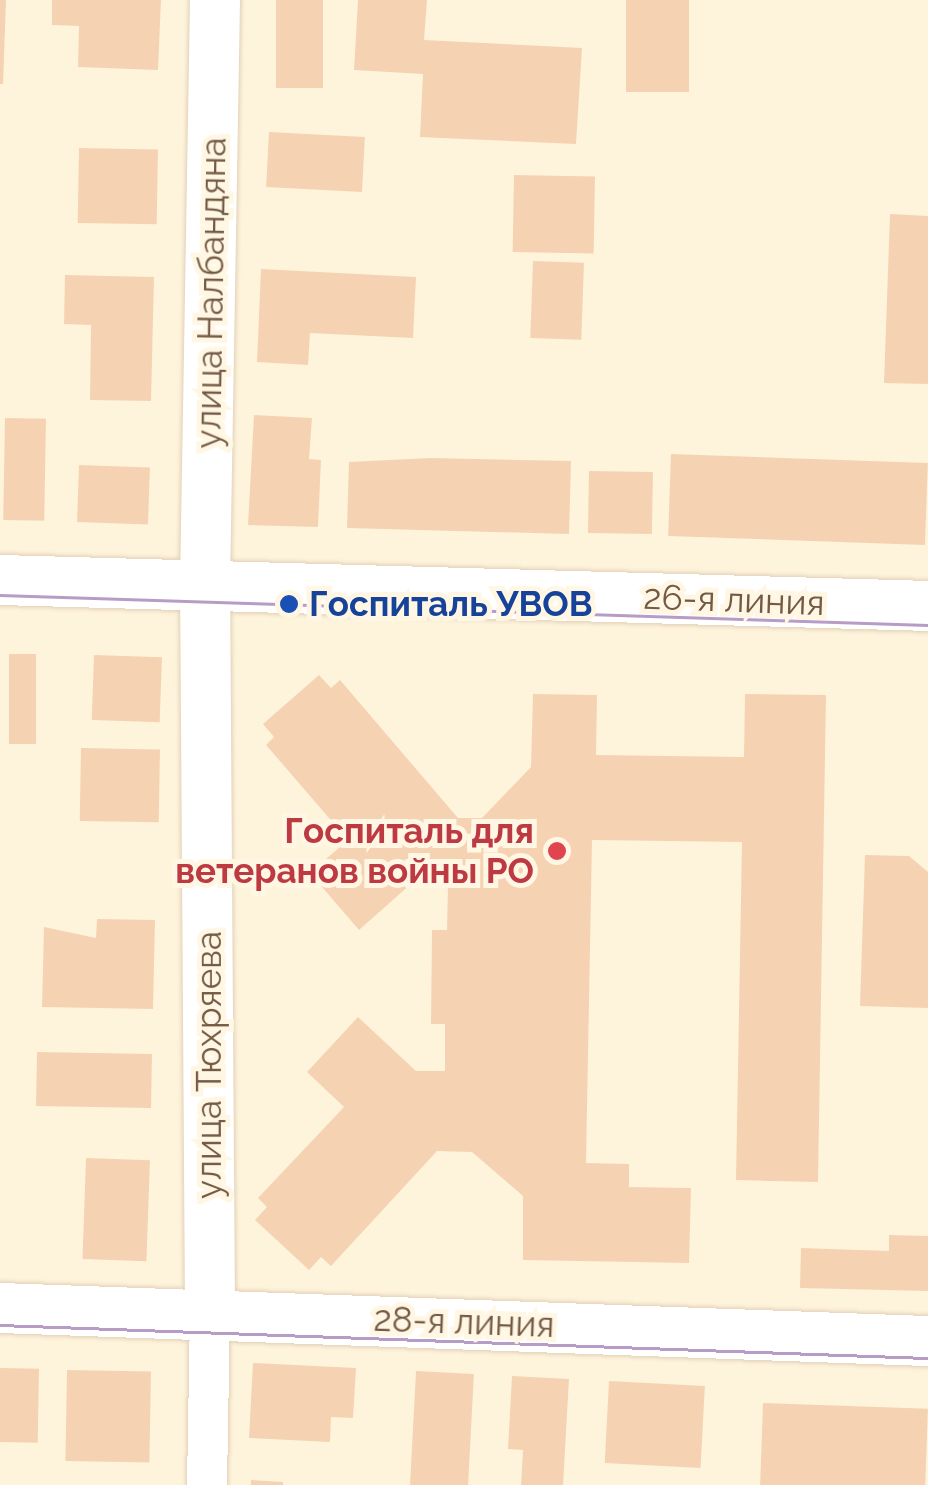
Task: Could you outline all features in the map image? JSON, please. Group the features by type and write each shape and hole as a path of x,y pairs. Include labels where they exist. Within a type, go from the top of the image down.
{"street":[{"name":"улица Налбандяна","path":"205,586 215,0"},
{"name":"26-я линия","path":"0,580 928,606"},
{"name":"улица Тюхряева","path":"205,586 210,1312 207,1485"},
{"name":"28-я линия","path":"0,1308 210,1312 928,1341"}],"building":[{"path":"0,0 6,0 3,84 0,84"},
{"path":"52,0 161,0 158,70 78,67 79,26 52,25"},
{"path":"276,0 323,0 323,88 276,88"},
{"path":"358,0 427,0 424,40 582,48 576,144 420,137 423,74 354,70"},
{"path":"626,0 689,0 689,92 626,92"},
{"path":"269,132 365,137 362,192 266,187"},
{"path":"79,148 158,149 157,224 78,223"},
{"path":"514,175 595,176 594,253 513,252"},
{"path":"890,214 928,216 928,384 884,383"},
{"path":"533,261 584,263 581,340 530,338"},
{"path":"261,269 416,277 413,338 310,333 308,365 257,362"},
{"path":"65,275 154,277 151,401 90,400 91,325 64,324"},
{"path":"254,415 312,418 309,459 321,460 318,527 248,525"},
{"path":"5,418 46,419 44,521 3,520"},
{"path":"671,454 928,463 925,545 668,536"},
{"path":"431,458 571,461 569,534 347,528 349,462"},
{"path":"79,465 150,467 148,524 77,522"},
{"path":"589,471 653,472 652,534 588,533"},
{"path":"9,654 36,654 36,744 9,744"},
{"path":"94,655 162,657 160,722 92,720"},
{"path":"319,675 331,688 340,680 458,818 482,818 531,767 533,694 597,695 596,755 744,757 745,694 826,695 818,1182 736,1180 742,842 592,840 586,1163 629,1164 629,1187 691,1188 689,1263 523,1260 523,1196 472,1152 437,1151 331,1266 321,1257 309,1270 255,1220 267,1207 258,1198 344,1107 307,1072 358,1017 416,1071 445,1071 445,1024 431,1024 432,930 447,930 448,884 412,883 359,930 310,873 348,840 266,745 274,737 263,724"},
{"path":"81,748 160,749 159,822 80,821"},
{"path":"865,855 909,856 928,872 928,1008 860,1006"},
{"path":"97,919 155,920 153,1009 42,1007 44,927 96,938"},
{"path":"37,1052 152,1054 151,1108 36,1106"},
{"path":"86,1158 150,1160 146,1261 82,1259"},
{"path":"889,1235 928,1236 928,1291 800,1288 801,1248 889,1251"},
{"path":"253,1363 356,1368 353,1418 331,1417 330,1442 249,1438"},
{"path":"0,1368 39,1369 38,1443 0,1442"},
{"path":"67,1370 151,1371 149,1462 65,1461"},
{"path":"416,1371 474,1374 468,1485 410,1485"},
{"path":"512,1376 569,1379 563,1485 521,1485 523,1450 508,1449"},
{"path":"609,1381 705,1386 701,1468 605,1463"},
{"path":"763,1403 928,1409 925,1485 760,1485"},
{"path":"251,1480 283,1482 283,1485 251,1485"}],"tram line":[{"path":"0,595 928,625"},
{"path":"0,1325 928,1358"}],"place":[{"name":"Госпиталь УВОВ","path":"289,604"},
{"name":"Госпиталь для ветеранов войны РО","path":"557,851"}]}
